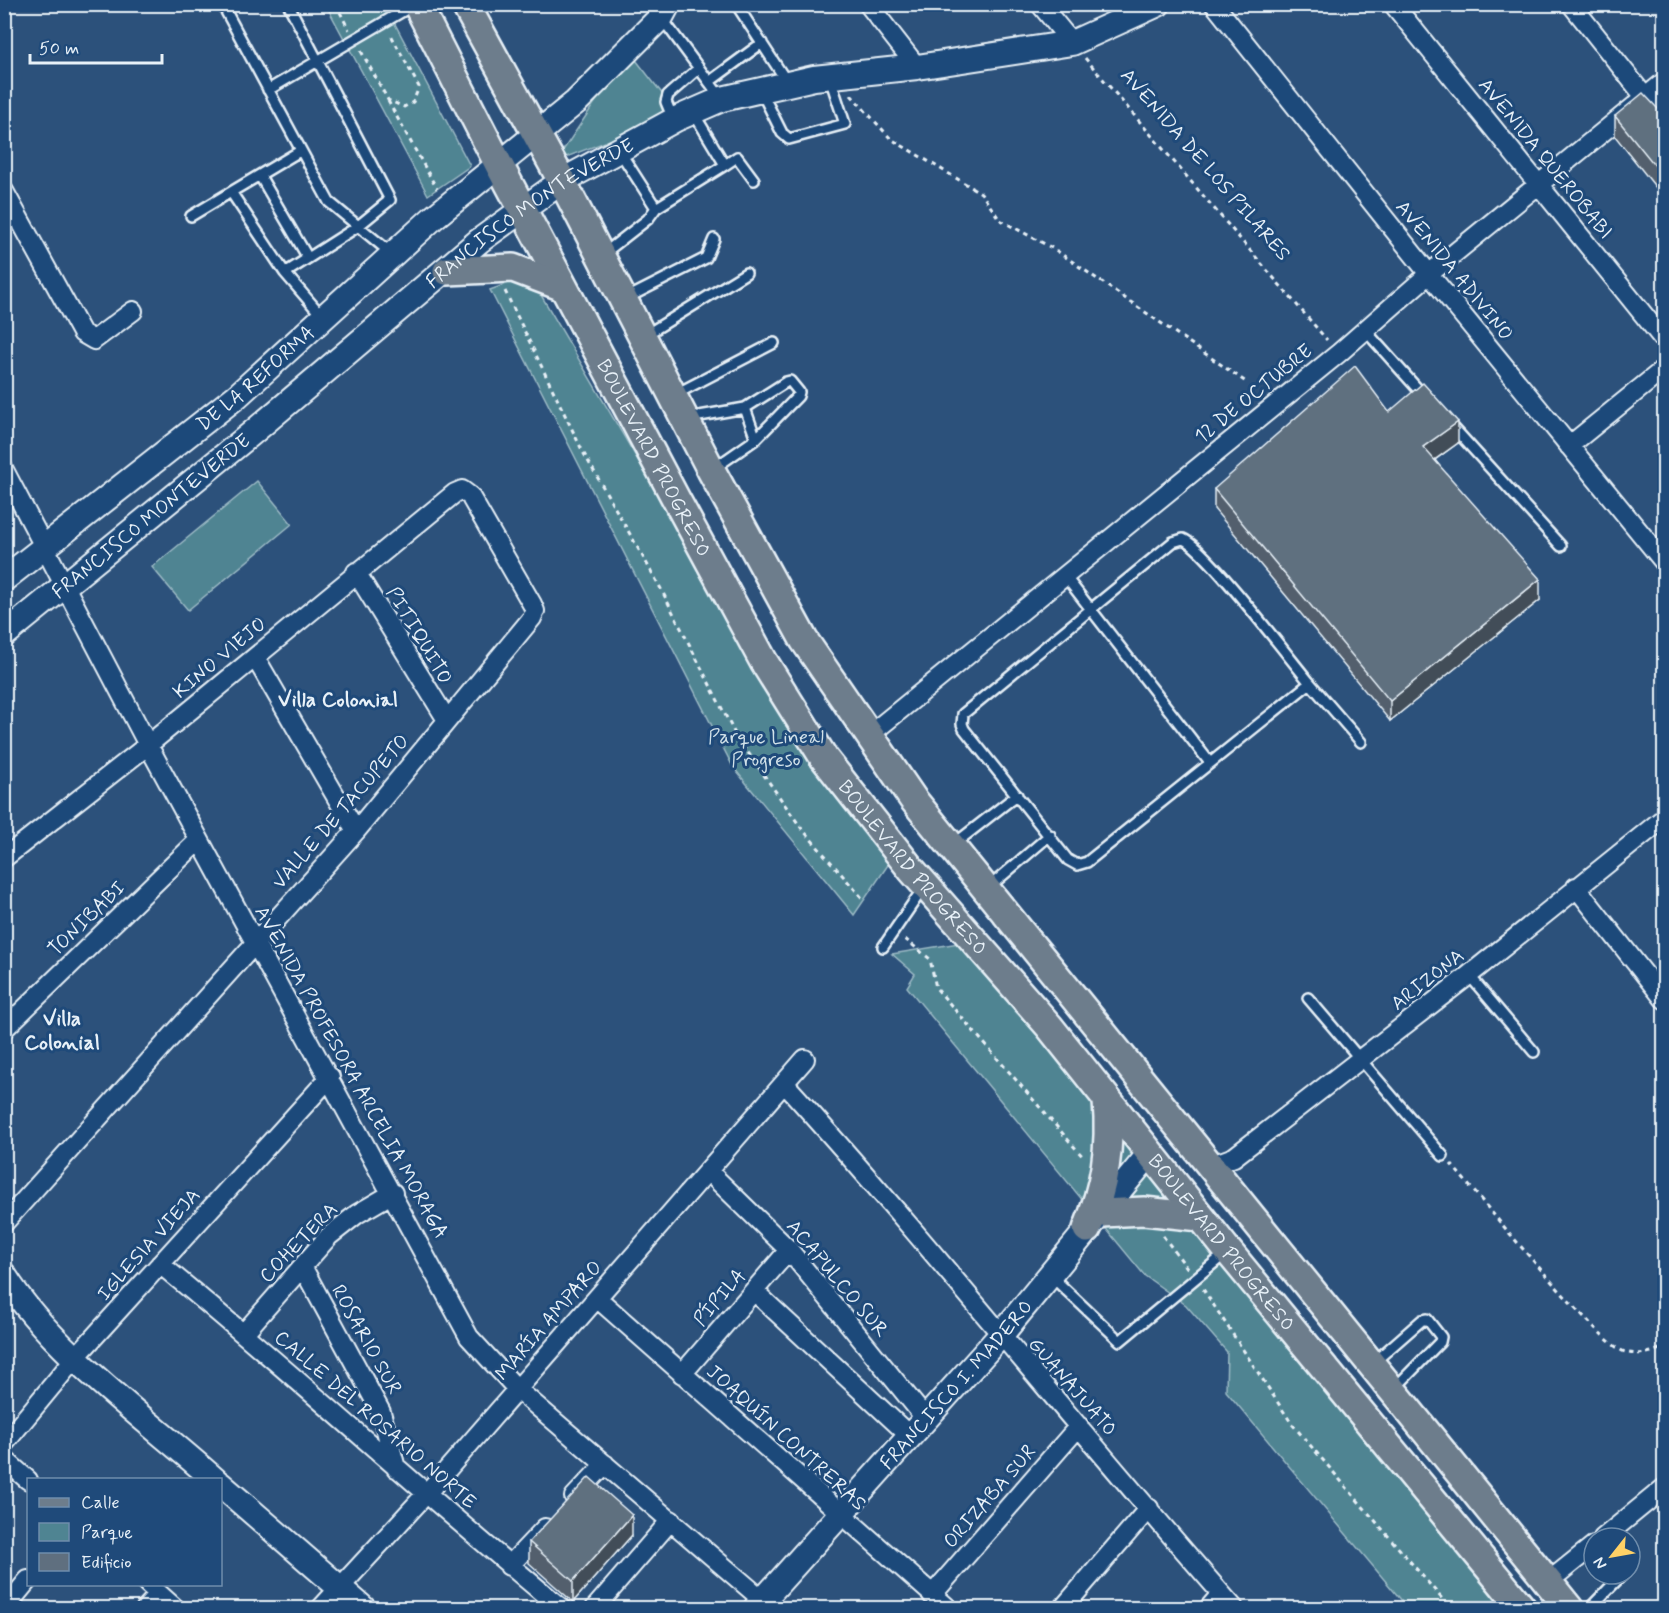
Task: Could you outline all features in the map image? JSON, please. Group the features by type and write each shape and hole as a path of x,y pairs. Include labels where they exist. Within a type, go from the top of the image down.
{"main road":[{"name":"BOULEVARD PROGRESO","path":"416,4 563,287 764,662 795,713 853,797 926,885 1022,993 1200,1217 1522,1608"},
{"name":"BOULEVARD PROGRESO","path":"465,4 562,181 711,470 804,640 868,736 913,799 1153,1099 1569,1608"},
{"path":"447,271 513,268 563,287"},
{"path":"1153,1099 1150,1154 1210,1166"},
{"path":"1107,1101 1110,1127 1107,1162 1094,1221 1144,1211 1200,1217"}],"street":[{"path":"868,4 917,67"},
{"path":"1040,4 1072,43"},
{"name":"FRANCISCO MONTEVERDE","path":"4,635 65,588 447,271 479,241 562,181 683,116 716,91 760,89 831,76 917,67 1072,43 1158,4"},
{"name":"AVENIDA ADIVINO","path":"1214,4 1429,274 1665,562"},
{"name":"AVENIDA QUEROBABI","path":"1393,4 1665,340"},
{"path":"1571,4 1665,121"},
{"name":"DE LA REFORMA","path":"4,579 237,396 450,204 595,84 664,11"},
{"name":"12 DE OCTUBRE","path":"868,736 1338,353 1429,274 1665,82"},
{"path":"4,191 81,333 94,340 133,311"},
{"path":"1569,446 1665,369"},
{"name":"AVENIDA PROFESORA ARCELIA MORAGA","path":"4,470 148,745 393,1193 469,1337 517,1389 671,1520 764,1606"},
{"name":"KINO VIEJO","path":"4,858 148,745 455,493 462,490 470,495 535,611"},
{"name":"PITIQUITO","path":"356,572 447,720"},
{"name":"VALLE DE TACUPETO","path":"4,1223 356,831 532,618 535,611"},
{"path":"255,657 356,831"},
{"name":"ARIZONA","path":"1210,1166 1234,1157 1469,975 1665,818"},
{"name":"TONIBABI","path":"4,1029 199,840"},
{"path":"1576,887 1665,999"},
{"name":"MARÍA AMPARO","path":"321,1608 426,1494 709,1172 805,1059"},
{"name":"IGLESIA VIEJA","path":"4,1444 75,1358 330,1077"},
{"name":"GUANAJUATO","path":"785,1084 904,1219 1000,1335 1234,1608"},
{"name":"FRANCISCO I. MADERO","path":"764,1606 1000,1335 1150,1154"},
{"name":"ACAPULCO SUR","path":"709,1172 789,1250 919,1428"},
{"name":"COHETERA","path":"244,1333 329,1236 357,1214 393,1193"},
{"name":"PÍPILA","path":"682,1374 789,1250"},
{"name":"CALLE DEL ROSARIO NORTE","path":"160,1264 244,1333 396,1468 561,1608"},
{"name":"ROSARIO SUR","path":"303,1268 381,1412 396,1468"},
{"path":"4,1275 36,1318 75,1358 214,1478"},
{"path":"754,1291 919,1428"},
{"name":"JOAQUÍN CONTRERAS","path":"597,1298 948,1608"},
{"name":"ORIZABA SUR","path":"932,1595 1079,1426"},
{"path":"4,1459 27,1479"},
{"path":"509,1566 605,1464"},
{"path":"222,1486 363,1608"},
{"path":"1620,1526 1665,1488"},
{"path":"1063,1608 1149,1508"},
{"path":"595,1608 671,1520"},
{"path":"1548,1582 1582,1556"},
{"path":"5,1608 27,1581"},
{"path":"146,1608 153,1589 175,1608"},
{"path":"1209,1608 1221,1594"}],"lane":[{"path":"222,4 300,152 331,205 393,255"},
{"path":"285,273 388,204 389,195 288,4"},
{"path":"268,90 319,63 416,4"},
{"path":"736,4 789,84"},
{"path":"664,11 716,91 762,43"},
{"path":"699,68 668,95 666,102 683,116 724,165"},
{"path":"760,89 782,133 789,139 845,124 831,76"},
{"path":"619,150 656,207"},
{"path":"191,216 300,152"},
{"path":"600,256 648,219 656,207 737,157 754,180"},
{"path":"260,176 308,258"},
{"path":"231,192 285,273 323,318"},
{"path":"622,300 706,258 714,239"},
{"path":"642,338 746,273"},
{"path":"1365,330 1433,405"},
{"path":"678,407 774,344"},
{"path":"678,407 745,408 790,381 799,392 798,396 756,439 711,470"},
{"path":"745,408 756,439"},
{"path":"1449,422 1561,546"},
{"path":"1310,683 1082,865 1068,860 962,724 963,714 1173,542 1183,539 1192,544 1215,568 1361,742"},
{"path":"1065,576 1210,763"},
{"path":"951,846 1017,795"},
{"path":"986,890 1050,835"},
{"path":"883,946 926,885"},
{"path":"1469,975 1534,1052"},
{"path":"1308,998 1443,1156"},
{"path":"1050,1275 1120,1341 1228,1251"},
{"path":"1371,1364 1422,1320 1427,1319 1441,1337 1440,1342 1393,1391"},
{"path":"1590,1608 1611,1586"}],"path":[{"path":"336,4 439,194 450,204"},
{"path":"385,23 419,87 413,102 404,107 388,100"},
{"name":"AVENIDA DE LOS PILARES","path":"1072,43 1338,353"},
{"path":"831,76 891,139 981,193 1000,220 1054,249 1246,382"},
{"path":"493,268 583,452 659,585 735,734 802,829 864,900"},
{"path":"895,931 930,959 936,988 1086,1160"},
{"path":"1443,1156 1594,1327 1623,1352 1649,1354 1665,1347"},
{"path":"1144,1211 1192,1280"},
{"path":"1201,1286 1292,1424 1450,1608"}],"green space":[{"path":"326,5 385,5 470,166 428,195"},
{"path":"629,51 678,114 556,161"},
{"name":"Parque Lineal Progreso","path":"509,283 534,283 761,670 892,859 854,915 733,767 490,290"},
{"path":"257,481 292,524 188,610 152,567"},
{"path":"971,941 1513,1608 1408,1608 1226,1391 1227,1352 1186,1305 1145,1276 907,987 915,974 892,954"}],"building":[{"path":"1643,93 1659,110 1665,110 1665,178 1615,116"},
{"path":"1355,366 1389,412 1423,383 1458,422 1423,447 1540,579 1390,701 1214,489"},
{"path":"589,1477 632,1515 573,1581 529,1542"}],"district":[{"name":"Villa Colonial","path":"338,699"},
{"name":"Villa Colonial","path":"62,1030"}]}
